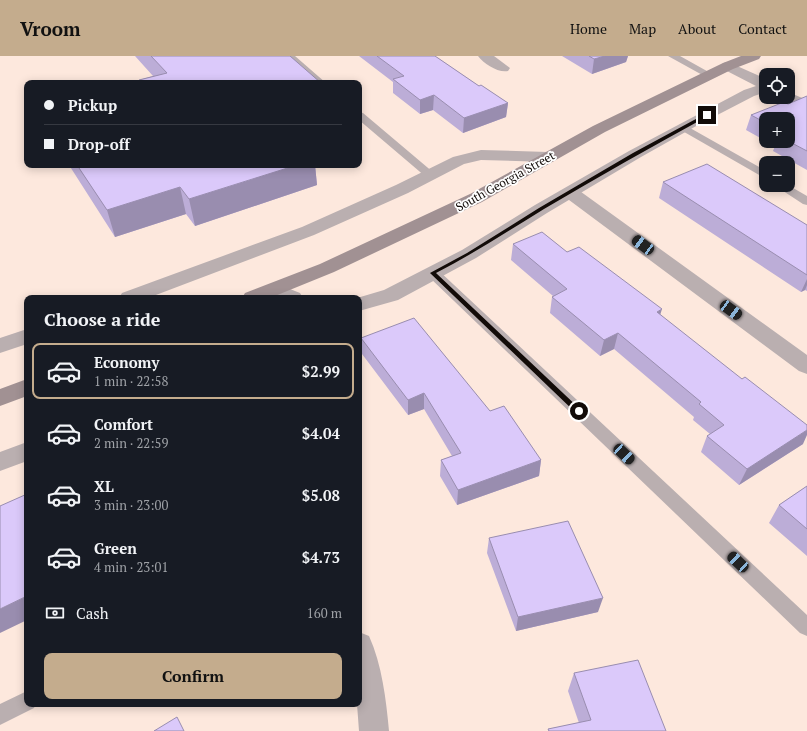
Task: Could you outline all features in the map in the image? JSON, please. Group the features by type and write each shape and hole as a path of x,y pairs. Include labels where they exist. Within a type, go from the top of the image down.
{"main road":[{"name":"South Georgia Street","path":"260,295 327,268 476,198 606,125 728,66 754,56"},
{"path":"0,398 24,388"}],"street":[{"path":"485,56 503,68"},
{"path":"728,66 759,82"},
{"path":"362,303 391,295 469,254 541,209 683,127 759,89"},
{"path":"795,100 807,106"},
{"path":"137,295 308,231 402,189 459,160 481,155 548,157"},
{"path":"571,192 807,366"},
{"path":"275,289 287,295"},
{"path":"0,346 24,337"},
{"path":"0,462 24,451"},
{"path":"362,659 370,695 374,731"}],"lane":[{"path":"289,56 317,80"},
{"path":"673,56 709,75"},
{"path":"362,118 430,175"},
{"path":"683,127 759,172"},
{"path":"792,192 807,201"},
{"path":"433,273 807,626"},
{"path":"0,715 24,703"}],"building":[{"path":"151,56 290,56 318,80 139,80 167,73"},
{"path":"377,56 435,56 479,86 481,85 508,103 464,118 434,95 420,100 393,79 404,76"},
{"path":"589,56 605,56 594,59"},
{"path":"807,96 807,151 795,145 795,112 759,112 759,119 751,115 779,104 795,104 795,101"},
{"path":"707,164 807,225 807,275 663,182"},
{"path":"79,168 287,168 189,199 180,187 107,210"},
{"path":"542,232 567,252 579,247 662,309 657,312 742,379 745,377 807,425 807,430 747,469 707,436 724,425 699,404 701,402 618,333 604,340 552,297 567,289 513,244"},
{"path":"414,318 490,411 504,406 541,460 458,490 441,460 461,453 424,393 408,400 362,338"},
{"path":"807,486 807,529 779,505"},
{"path":"24,495 24,597 0,609 0,506"},
{"path":"568,521 603,598 518,617 489,538"},
{"path":"638,660 666,731 549,731 548,729 591,720 574,673"},
{"path":"177,717 184,731 154,731"}],"route":[{"path":"579,411 433,273 469,254 541,209 635,154 707,115"}]}
